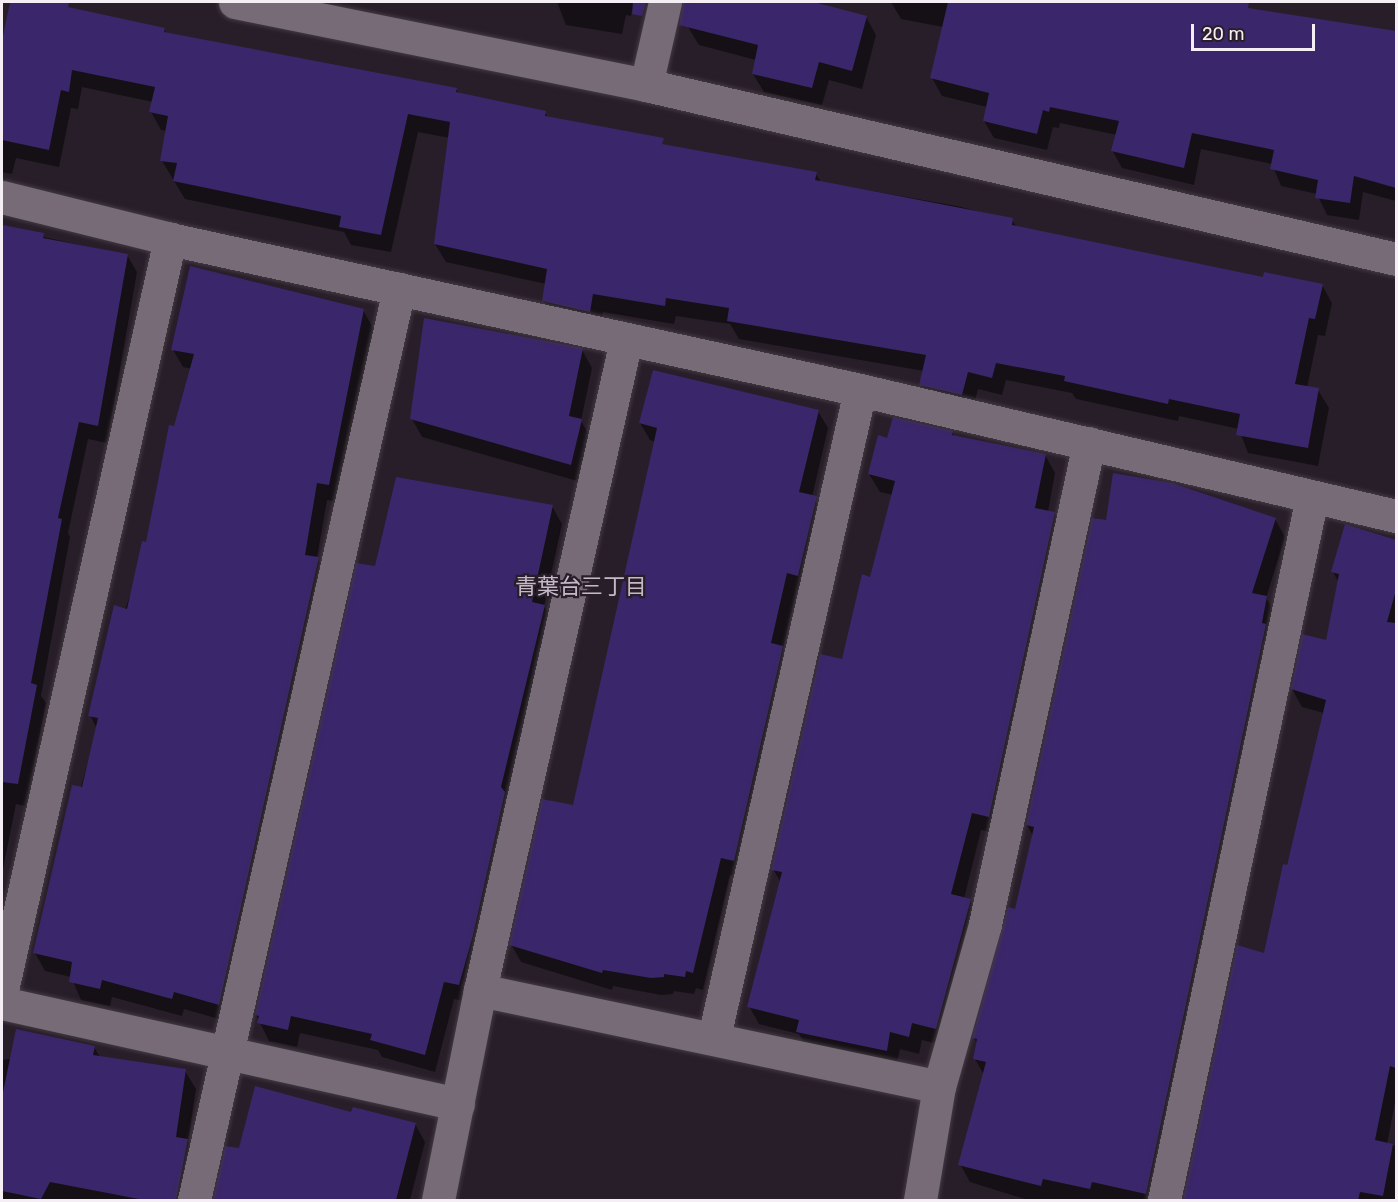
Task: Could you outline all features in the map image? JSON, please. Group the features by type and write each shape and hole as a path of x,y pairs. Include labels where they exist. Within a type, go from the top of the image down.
{"street":[{"path":"235,2 646,85 1396,259"},
{"path":"646,85 665,2"},
{"path":"2,197 170,239 861,390 1396,516"},
{"path":"2,990 170,239"},
{"path":"194,1200 399,289"},
{"path":"438,1200 480,990 626,340"},
{"path":"714,1037 861,390"},
{"path":"920,1200 939,1087 985,924 1089,443"},
{"path":"1164,1200 1312,497"},
{"path":"480,990 714,1037 939,1087"},
{"path":"2,1003 229,1051 458,1104"}],"building":[{"path":"10,2 69,2 68,7 165,28 164,32 457,88 456,92 546,111 545,116 664,138 662,144 817,172 815,180 1013,218 1012,225 1263,277 1264,272 1323,284 1315,319 1309,318 1295,384 1319,388 1308,448 1236,435 1240,414 1169,399 1168,404 1064,381 1065,376 996,363 992,378 968,372 962,395 919,385 926,355 727,321 729,308 666,298 665,306 593,294 590,312 542,301 547,269 434,244 450,122 408,114 381,235 339,227 341,216 173,181 177,163 160,161 168,116 149,112 155,87 72,70 69,92 61,90 49,150 2,140 2,41"},
{"path":"633,2 646,2 642,16 632,14"},
{"path":"683,2 814,2 867,16 852,71 819,62 812,88 752,74 758,45 679,25"},
{"path":"948,2 1249,2 1248,8 1396,31 1396,188 1354,176 1350,203 1315,198 1318,180 1270,169 1274,150 1192,133 1184,168 1111,151 1119,121 1050,107 1049,112 1043,110 1037,134 983,121 989,93 930,78"},
{"path":"2,225 44,233 43,238 128,254 98,426 79,422 58,518 62,519 31,683 37,685 18,784 2,782"},
{"path":"190,266 364,309 329,485 317,483 305,555 319,557 219,1005 174,992 172,999 102,980 100,989 69,982 72,962 33,953 72,785 82,787 98,718 88,716 114,605 127,609 142,541 146,542 169,425 174,426 194,354 171,350"},
{"path":"424,318 583,348 569,416 582,419 571,465 410,419"},
{"path":"653,370 819,410 799,492 817,496 798,576 787,573 771,643 783,646 734,861 721,858 693,973 686,971 685,977 664,974 664,977 651,978 603,970 602,973 509,945 542,799 573,805 657,428 639,423"},
{"path":"893,417 953,431 952,435 1046,454 1035,508 1055,512 989,817 972,813 951,894 971,899 936,1029 912,1023 909,1037 890,1032 887,1051 796,1032 799,1020 747,1007 782,872 771,870 820,654 842,659 862,574 870,577 895,481 868,474 878,435 887,438"},
{"path":"1113,473 1172,483 1276,518 1252,593 1267,596 1262,623 1266,624 1146,1194 1092,1182 1090,1189 1043,1179 1041,1186 958,1165 986,1062 973,1059 977,1039 972,1038 1008,907 1015,909 1034,827 1026,825 1092,518 1106,520"},
{"path":"396,477 553,505 532,602 545,605 501,787 505,792 473,935 459,985 444,982 425,1055 370,1040 372,1034 291,1016 288,1030 257,1023 259,1016 255,1015 356,563 375,566"},
{"path":"1345,524 1396,540 1396,590 1387,622 1396,623 1396,1068 1390,1066 1375,1140 1393,1144 1383,1196 1360,1192 1358,1200 1183,1200 1237,945 1264,953 1283,864 1287,865 1326,700 1291,689 1302,634 1326,640 1339,574 1331,572"},
{"path":"16,1029 95,1046 93,1055 186,1069 176,1137 188,1139 176,1200 144,1200 50,1182 41,1199 2,1191 2,1097"},
{"path":"255,1086 351,1112 353,1107 416,1123 396,1200 213,1200 225,1146 239,1148"}],"district":[{"name":"青葉台三丁目","path":"581,587"}]}
